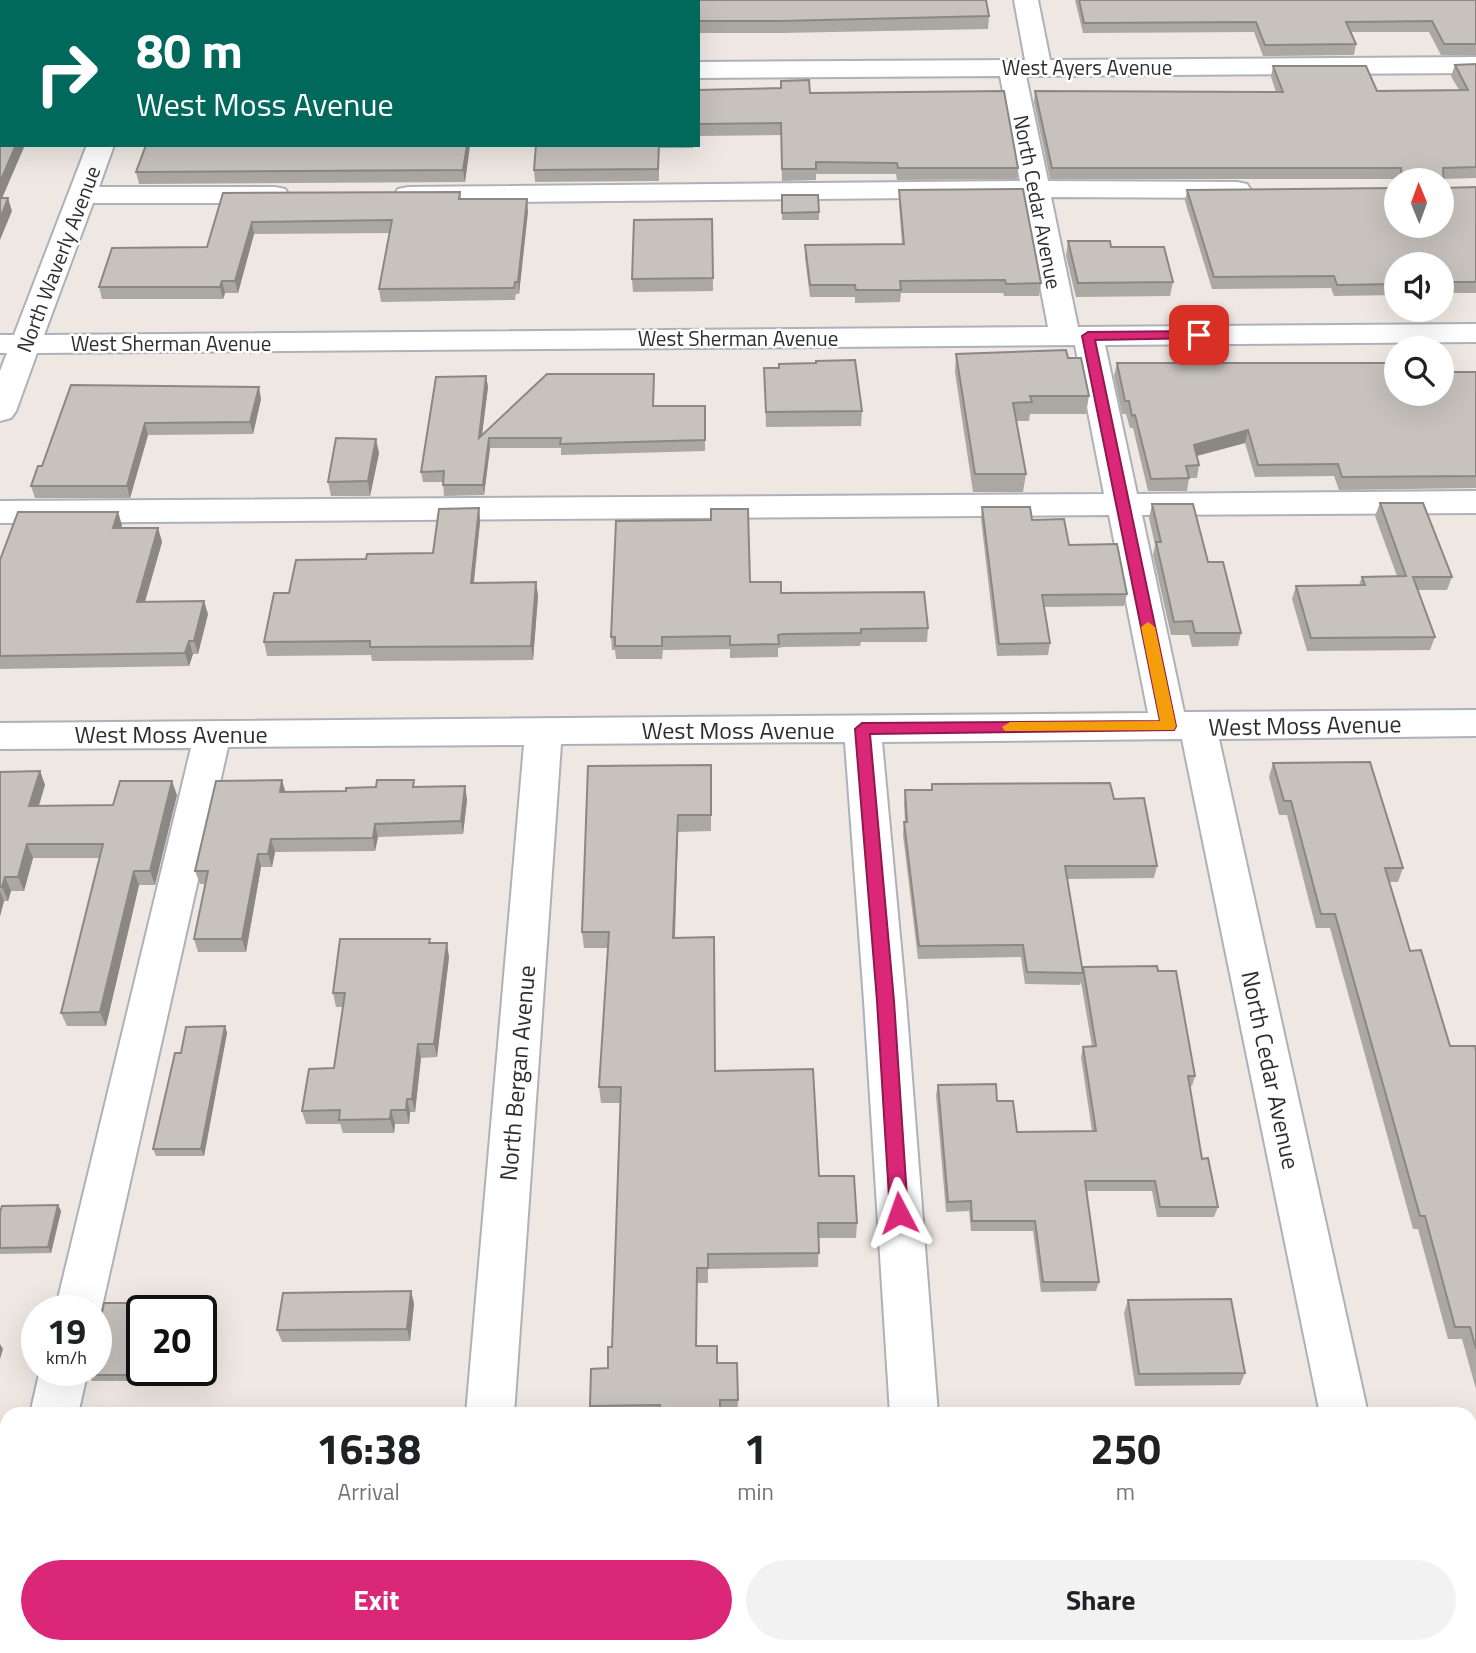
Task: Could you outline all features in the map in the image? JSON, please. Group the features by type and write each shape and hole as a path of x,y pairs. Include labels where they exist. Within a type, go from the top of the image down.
{"street":[{"path":"1026,0 1039,67"},
{"name":"West Ayers Avenue","path":"700,70 1476,65"},
{"name":"North Cedar Avenue","path":"1011,68 1035,189 1183,726 1342,1407"},
{"name":"North Waverly Avenue","path":"0,411 13,344 82,195 100,147"},
{"path":"381,195 1035,189 1258,190"},
{"path":"82,195 299,195"},
{"name":"West Sherman Avenue","path":"13,344 1476,333"},
{"path":"0,512 1476,502"},
{"name":"West Moss Avenue","path":"0,736 1476,723"},
{"path":"862,729 886,1001 914,1407"},
{"name":"North Bergan Avenue","path":"491,1407 544,731"},
{"path":"82,1295 212,734"},
{"path":"56,1407 60,1386"}],"building":[{"path":"700,0 986,0 989,16 700,21"},
{"path":"1079,0 1476,0 1476,44 1444,44 1432,21 1346,22 1356,44 1265,45 1256,22 1084,23"},
{"path":"1476,64 1476,167 1052,168 1035,91 1283,92 1273,66 1366,66 1377,91 1468,90 1455,65"},
{"path":"809,80 810,93 1004,91 1018,168 898,168 897,163 816,162 816,169 782,169 781,123 700,124 700,90 781,88 781,81"},
{"path":"0,147 15,147 0,182"},
{"path":"145,147 467,147 463,170 136,172"},
{"path":"536,147 659,147 658,169 534,170"},
{"path":"1476,187 1476,282 1454,282 1454,252 1384,252 1384,284 1337,285 1334,276 1214,277 1187,190 1384,188 1384,238 1454,238 1454,188"},
{"path":"1023,189 1041,283 1006,284 1005,280 900,281 901,290 856,290 855,285 810,285 805,245 904,244 899,190"},
{"path":"460,192 459,199 527,199 518,282 515,282 514,288 379,289 392,220 252,222 235,281 222,281 220,287 99,287 112,248 207,247 223,193"},
{"path":"782,195 818,195 819,212 782,213"},
{"path":"0,198 8,198 0,219"},
{"path":"712,219 713,278 632,279 634,220"},
{"path":"1068,241 1110,241 1111,247 1164,247 1173,282 1078,283"},
{"path":"1066,350 1068,358 1081,358 1089,396 1030,396 1032,402 1013,403 1026,474 975,474 956,354"},
{"path":"855,360 862,411 766,412 764,368 779,368 779,364"},
{"path":"1117,363 1384,363 1384,406 1454,406 1454,372 1476,372 1476,476 1342,477 1338,464 1258,465 1248,430 1194,445 1199,465 1186,466 1189,478 1151,479 1135,415 1132,416 1129,401 1125,401"},
{"path":"547,374 654,374 653,406 705,406 705,440 560,444 561,438 489,438 483,485 443,485 444,471 421,472 436,377 486,376 479,438"},
{"path":"71,385 259,387 250,422 145,423 127,486 31,486 38,466 42,466"},
{"path":"336,438 376,439 368,481 328,482"},
{"path":"1380,503 1423,503 1452,577 1413,577 1435,637 1311,638 1296,586 1365,585 1362,577 1406,576"},
{"path":"1152,504 1193,504 1208,562 1223,562 1241,633 1195,633 1192,621 1174,622 1156,542 1161,542"},
{"path":"982,507 1030,507 1032,520 1064,519 1069,545 1117,544 1127,594 1042,595 1050,643 999,644"},
{"path":"479,508 471,583 536,582 531,646 370,647 370,641 264,642 274,593 289,593 296,560 366,559 367,554 433,553 439,509"},
{"path":"711,509 748,509 750,582 781,582 781,593 924,592 928,628 861,629 861,633 783,634 778,635 779,644 730,645 730,636 662,637 662,646 615,646 615,637 611,637 616,521 711,520"},
{"path":"18,512 118,512 113,528 158,528 137,602 204,601 194,641 189,641 185,653 0,656 0,560"},
{"path":"1370,762 1403,868 1385,868 1410,951 1421,950 1450,1046 1475,1046 1476,1051 1476,1349 1470,1327 1455,1327 1425,1216 1420,1216 1335,914 1321,914 1291,801 1284,801 1273,763"},
{"path":"711,765 711,815 678,815 673,938 714,937 715,1071 813,1069 819,1176 854,1176 857,1223 818,1223 819,1253 708,1254 708,1268 697,1268 696,1346 717,1346 717,1363 737,1363 738,1400 720,1400 720,1407 590,1406 591,1369 608,1368 608,1347 612,1347 621,1087 599,1087 609,932 582,932 588,766"},
{"path":"40,771 29,806 113,805 120,781 172,781 150,871 134,871 100,1012 61,1013 103,844 27,844 18,877 5,877 0,887 0,772"},
{"path":"282,780 280,792 346,791 346,788 376,787 377,780 414,780 413,787 465,786 461,821 375,824 373,838 271,839 268,854 258,854 242,939 194,939 208,871 195,871 216,781"},
{"path":"1110,783 1114,799 1144,798 1157,866 1065,866 1083,973 1027,972 1023,945 919,946 904,822 907,822 905,790 932,790 932,784"},
{"path":"340,939 430,939 429,943 447,943 434,1044 418,1044 412,1099 407,1099 406,1110 391,1110 390,1119 339,1120 340,1110 302,1111 309,1069 334,1068 345,993 333,993"},
{"path":"1157,966 1158,971 1176,971 1195,1076 1188,1076 1202,1159 1208,1158 1218,1207 1160,1207 1155,1181 1085,1181 1099,1282 1043,1282 1035,1221 972,1221 971,1201 948,1202 938,1085 996,1084 997,1101 1013,1101 1017,1132 1096,1131 1083,1047 1096,1046 1083,967"},
{"path":"225,1026 201,1149 153,1149 175,1053 181,1053 186,1027"},
{"path":"58,1205 48,1247 0,1248 2,1206"},
{"path":"411,1291 407,1329 277,1330 283,1293"},
{"path":"1231,1299 1245,1373 1139,1374 1128,1300"},
{"path":"112,1303 126,1303 126,1375 112,1375"}],"slow traffic":[{"path":"1010,727 1168,726 1148,627"}],"route":[{"path":"899,1213 886,1001 862,729 1168,726 1088,336 1199,335"}]}
